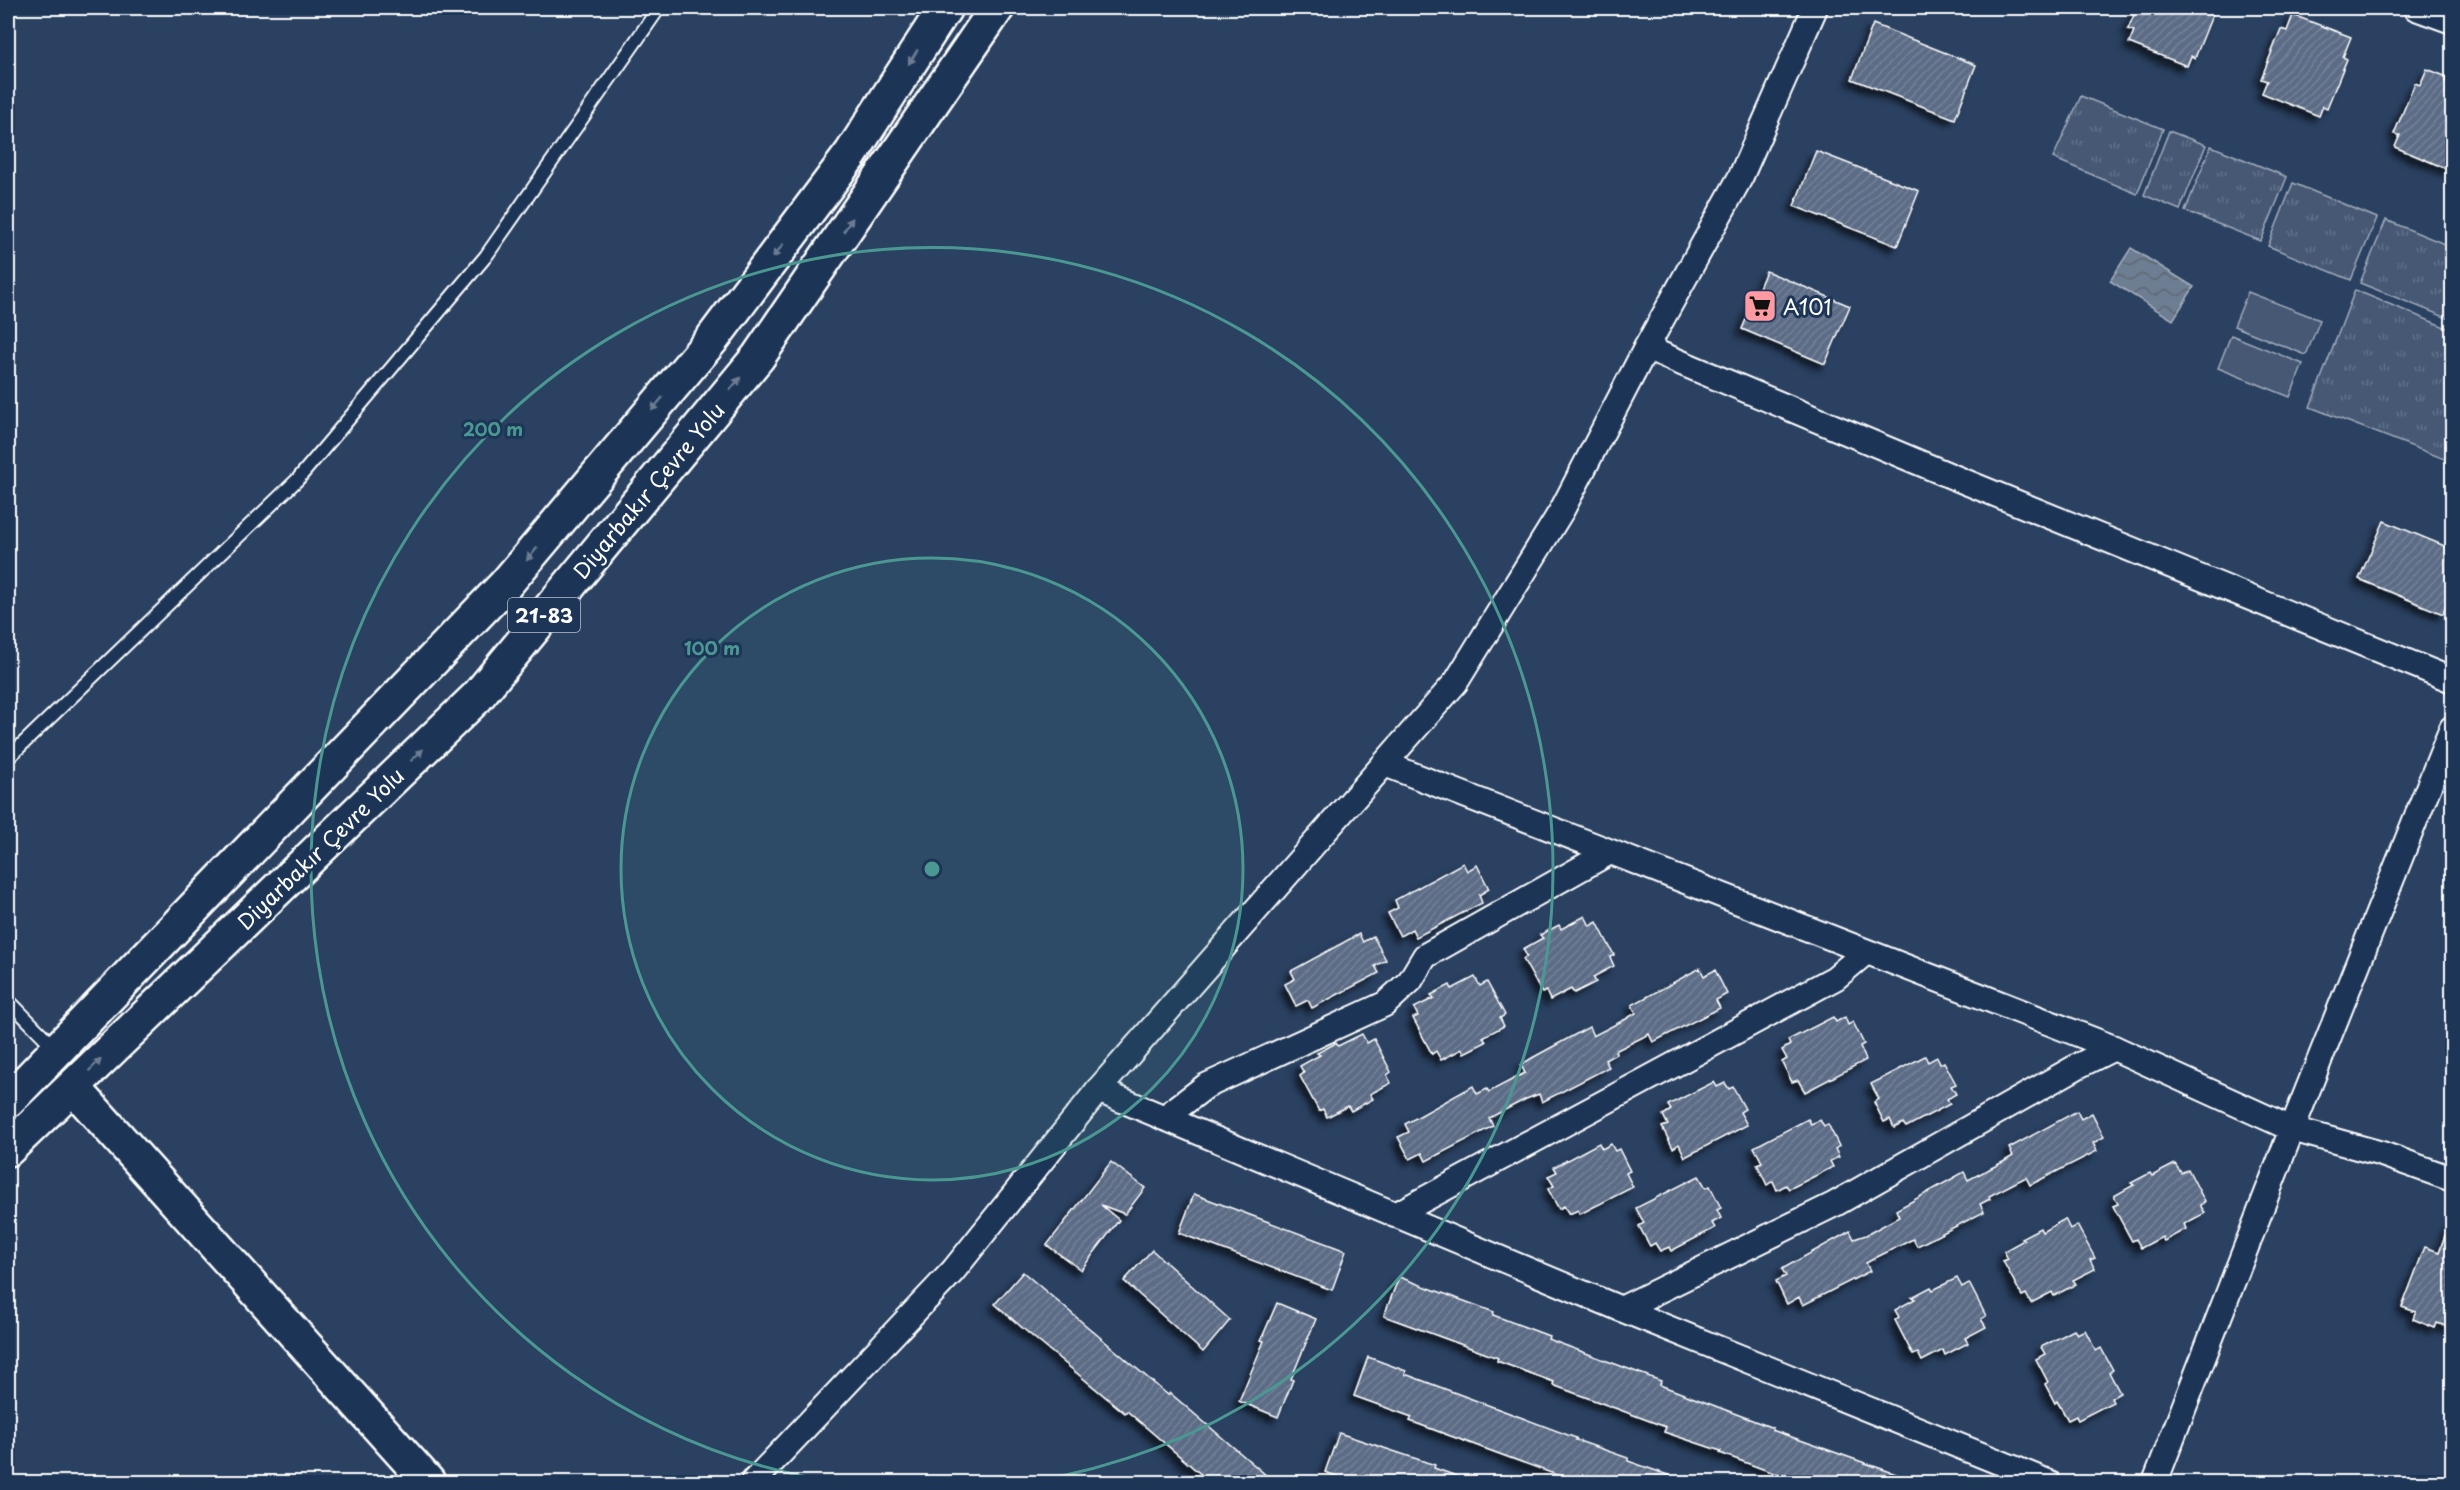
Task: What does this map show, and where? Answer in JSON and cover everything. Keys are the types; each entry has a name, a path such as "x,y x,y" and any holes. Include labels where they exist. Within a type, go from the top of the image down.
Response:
{"main road":[{"name":"Diyarbakır Çevre Yolu","path":"8,1101 506,585 713,338 851,154 945,8"},
{"name":"Diyarbakır Çevre Yolu","path":"8,1149 477,697 758,357 997,8"},
{"path":"73,1087 428,1482"}],"street":[{"path":"753,1482 953,1270 1098,1090 1456,682 1562,510 1646,348 1741,176 1815,8"},
{"path":"2416,8 2452,21"},
{"path":"1646,348 1951,476 2452,680"},
{"path":"2155,1482 2292,1129 2452,728"},
{"path":"1385,764 2114,1048 2292,1129 2382,1154 2452,1179"},
{"path":"1164,1118 1206,1086 1385,1004 1410,981 1425,956 1610,852"},
{"path":"1395,1215 1835,978 1866,952"},
{"path":"1622,1309 1835,1204 2078,1066 2114,1048"},
{"path":"1098,1090 1622,1309 2048,1482"}],"lane":[{"path":"8,758 298,479 486,256 659,8"},
{"path":"8,1000 57,1050"}],"green space":[{"path":"2081,96 2163,129 2137,194 2053,158"},
{"path":"2169,131 2206,145 2180,210 2144,195"},
{"path":"2211,146 2287,177 2261,241 2185,211"},
{"path":"2293,183 2377,218 2351,280 2268,246"},
{"path":"2386,220 2452,247 2452,320 2360,283"},
{"path":"2355,290 2452,330 2452,462 2310,407"},
{"path":"2248,292 2320,320 2306,355 2234,326"},
{"path":"2231,335 2303,364 2290,397 2218,368"}],"water":[{"path":"2131,248 2194,287 2173,320 2110,281"}],"building":[{"path":"2137,8 2215,8 2195,58 2191,56 2187,66 2129,43 2134,31 2128,29"},
{"path":"2293,15 2351,37 2343,57 2347,59 2327,108 2323,106 2319,116 2262,93 2267,81 2261,79 2281,29 2287,31"},
{"path":"1873,24 1976,65 1955,119 1852,79"},
{"path":"2427,69 2447,77 2445,81 2452,84 2452,171 2395,147 2400,135 2394,134 2415,83 2420,85"},
{"path":"1816,151 1919,191 1897,246 1794,206"},
{"path":"1766,271 1850,306 1825,364 1742,329"},
{"path":"2384,521 2452,549 2452,590 2443,614 2359,579"},
{"path":"1463,863 1467,871 1477,865 1489,889 1479,895 1482,903 1416,937 1412,929 1400,936 1388,913 1398,908 1395,900"},
{"path":"1585,916 1590,926 1597,922 1614,955 1610,957 1614,966 1593,977 1596,982 1574,993 1571,989 1550,1000 1546,991 1542,993 1523,959 1527,956 1523,949 1543,938 1540,935 1559,925 1561,929"},
{"path":"1359,934 1363,942 1373,936 1386,960 1375,966 1379,973 1312,1008 1308,1000 1296,1006 1285,984 1295,979 1291,971"},
{"path":"1700,968 1704,976 1715,970 1727,994 1716,1000 1720,1008 1653,1042 1649,1034 1615,1051 1616,1054 1605,1060 1609,1067 1542,1102 1539,1094 1489,1118 1493,1126 1426,1161 1422,1153 1410,1159 1398,1137 1409,1132 1405,1124 1473,1086 1477,1094 1487,1089 1489,1092 1525,1073 1521,1065 1532,1058 1589,1027 1593,1036 1626,1019 1636,1013 1632,1005"},
{"path":"1475,977 1480,986 1487,982 1505,1015 1500,1018 1504,1026 1483,1037 1486,1042 1464,1053 1462,1049 1441,1060 1436,1051 1432,1054 1413,1018 1418,1016 1414,1008 1434,998 1431,995 1450,985 1452,989"},
{"path":"1833,1017 1836,1022 1845,1017 1848,1025 1853,1022 1864,1044 1860,1046 1866,1060 1805,1092 1798,1080 1792,1082 1782,1062 1787,1059 1782,1050 1790,1045 1788,1040"},
{"path":"1362,1034 1367,1043 1374,1039 1391,1072 1387,1075 1391,1083 1370,1094 1373,1099 1351,1111 1348,1106 1327,1117 1323,1109 1319,1111 1300,1076 1304,1073 1300,1066 1320,1055 1317,1053 1336,1043 1338,1046"},
{"path":"1925,1056 1928,1062 1937,1057 1940,1064 1944,1062 1956,1084 1951,1086 1956,1094 1947,1099 1950,1104 1906,1127 1903,1123 1894,1128 1890,1119 1884,1122 1874,1102 1879,1099 1871,1084"},
{"path":"1714,1082 1717,1087 1725,1083 1729,1089 1733,1087 1745,1109 1740,1112 1747,1125 1685,1157 1679,1144 1673,1148 1662,1127 1668,1125 1663,1115 1671,1110 1668,1105"},
{"path":"2077,1111 2081,1119 2092,1113 2104,1137 2093,1143 2097,1151 2030,1185 2026,1177 1989,1196 1990,1199 1980,1204 1984,1212 1917,1246 1913,1239 1877,1257 1866,1263 1870,1271 1803,1305 1799,1297 1787,1304 1776,1281 1786,1276 1782,1269 1850,1231 1854,1239 1866,1235 1899,1217 1896,1210 1964,1172 1968,1180 2003,1162 2013,1156 2009,1148"},
{"path":"1808,1119 1811,1124 1820,1120 1824,1126 1828,1124 1839,1146 1835,1149 1839,1157 1830,1161 1833,1167 1789,1189 1786,1185 1777,1190 1773,1181 1767,1185 1757,1164 1762,1162 1754,1147"},
{"path":"1599,1143 1602,1149 1611,1144 1615,1151 1619,1149 1630,1171 1626,1173 1633,1187 1580,1214 1578,1210 1569,1214 1564,1206 1559,1209 1548,1189 1554,1186 1548,1176 1557,1172 1554,1167"},
{"path":"1111,1162 1145,1188 1125,1214 1101,1205 1119,1220 1081,1270 1047,1245"},
{"path":"2175,1164 2181,1173 2188,1169 2205,1202 2200,1205 2205,1213 2184,1224 2186,1229 2164,1241 2162,1237 2141,1248 2136,1239 2132,1241 2113,1206 2118,1204 2114,1196 2134,1185 2131,1183 2150,1173 2152,1176"},
{"path":"1699,1176 1706,1188 1710,1186 1721,1208 1717,1210 1721,1218 1712,1223 1715,1228 1671,1251 1669,1247 1660,1251 1655,1243 1650,1246 1639,1226 1644,1223 1636,1208"},
{"path":"1194,1194 1346,1251 1332,1290 1179,1233"},
{"path":"2065,1219 2070,1229 2077,1225 2095,1258 2090,1260 2095,1269 2073,1280 2076,1284 2054,1296 2052,1292 2031,1303 2026,1294 2022,1296 2003,1261 2008,1259 2004,1251 2024,1240 2021,1238 2040,1228 2042,1232"},
{"path":"2450,1222 2452,1222 2452,1328 2437,1323 2435,1328 2413,1319 2416,1312 2402,1307 2425,1247 2439,1252"},
{"path":"1152,1250 1230,1320 1203,1352 1124,1281"},
{"path":"1023,1272 1274,1482 1210,1482 1127,1411 1125,1413 1026,1331 995,1304"},
{"path":"1399,1277 1494,1312 1493,1315 1549,1336 1548,1339 1661,1381 1660,1385 1773,1428 1772,1430 1913,1480 1912,1482 1794,1482 1720,1453 1721,1451 1664,1432 1666,1427 1553,1385 1554,1382 1497,1361 1498,1358 1384,1316"},
{"path":"1957,1278 1962,1287 1969,1283 1986,1316 1981,1319 1986,1327 1965,1338 1968,1343 1945,1355 1943,1350 1922,1361 1918,1353 1913,1355 1895,1320 1899,1317 1895,1310 1915,1299 1912,1297 1931,1287 1933,1290"},
{"path":"1277,1303 1316,1319 1278,1417 1239,1401"},
{"path":"2074,1330 2077,1334 2085,1330 2096,1351 2101,1348 2113,1370 2109,1372 2120,1393 2111,1398 2113,1402 2078,1420 2076,1416 2068,1420 2057,1401 2055,1403 2045,1384 2048,1382 2036,1359 2045,1354 2041,1347"},
{"path":"1368,1357 1406,1371 1405,1374 1682,1480 1681,1482 1576,1482 1410,1421 1412,1417 1354,1396"},
{"path":"1339,1433 1435,1465 1434,1468 1468,1480 1468,1482 1353,1482 1325,1472"}],"place":[{"name":"A101","path":"1760,306"}]}
